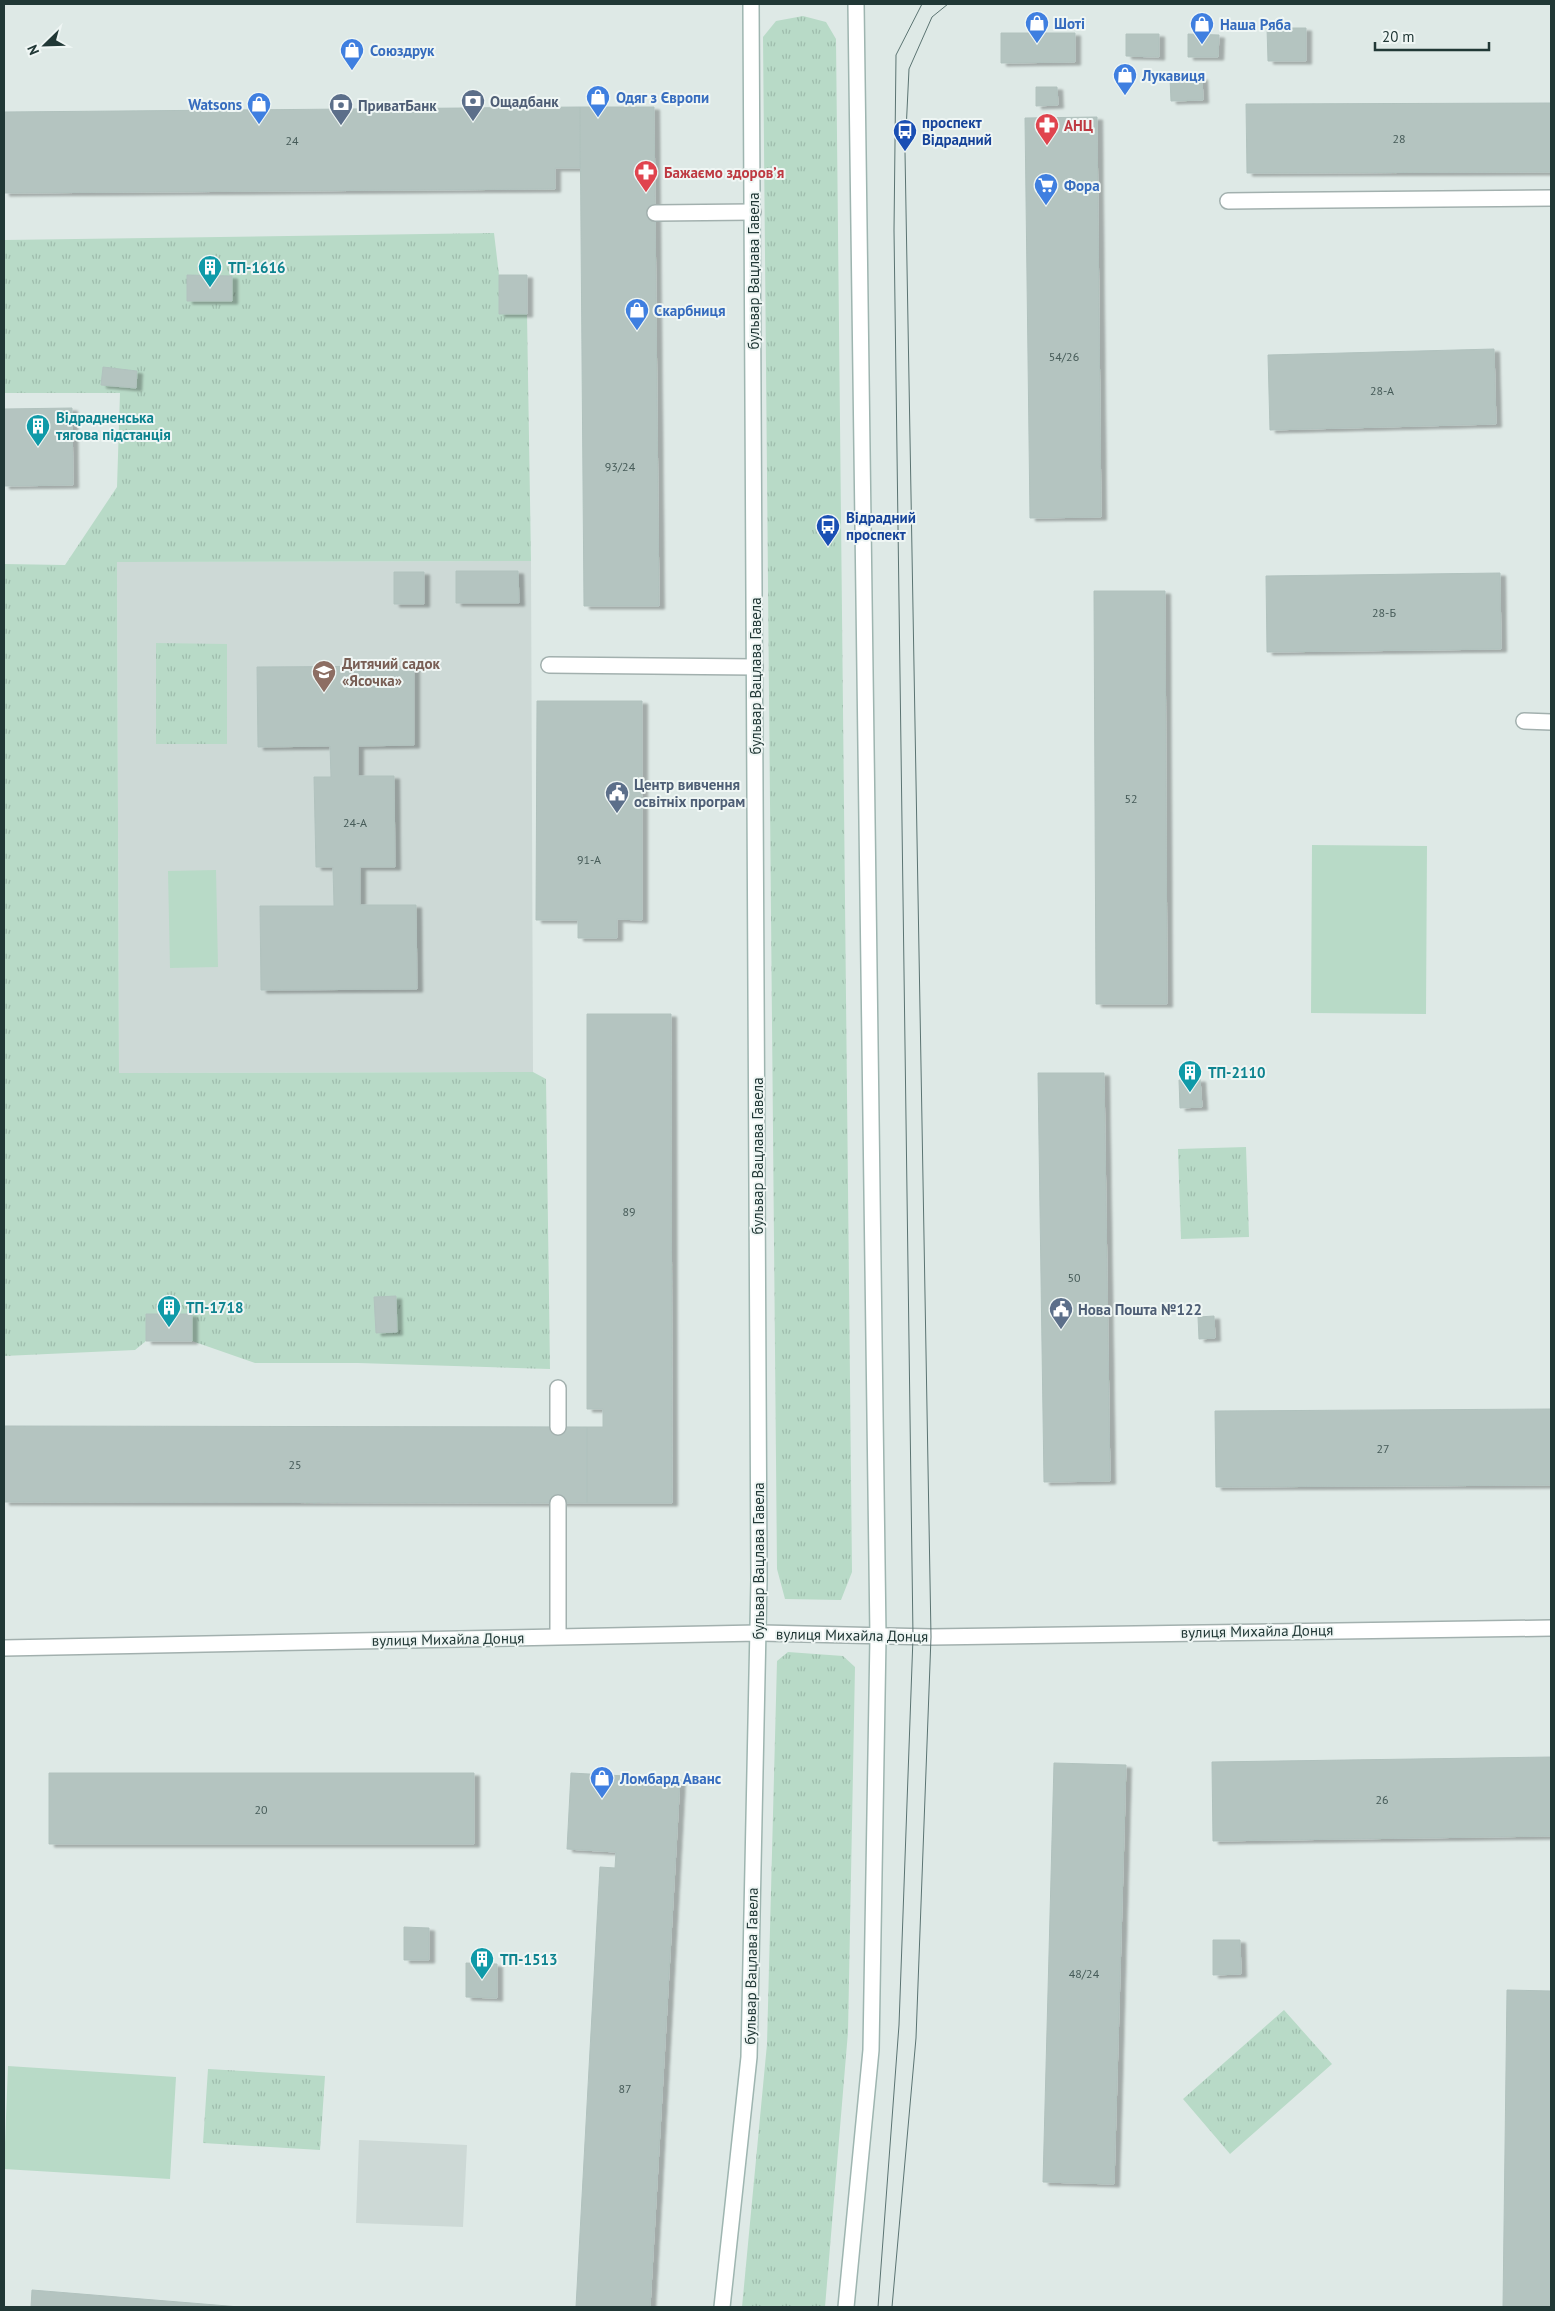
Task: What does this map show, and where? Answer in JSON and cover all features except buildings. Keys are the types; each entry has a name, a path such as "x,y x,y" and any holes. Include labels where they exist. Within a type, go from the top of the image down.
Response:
{"main road":[{"name":"бульвар Вацлава Гавела","path":"722,2307 749,2056 758,1633 751,4"},
{"path":"846,2307 871,2050 878,1637 856,4"},
{"path":"1228,201 1551,198"},
{"path":"655,213 753,212"},
{"path":"549,665 754,667"},
{"path":"1524,721 1551,722"},
{"path":"558,1388 558,1427"},
{"path":"558,1503 558,1636"},
{"name":"вулиця Михайла Донця","path":"4,1648 758,1633 878,1637 1551,1628"}],"shaded area":[{"name":"Дитячий садок «Ясочка»","path":"531,561 533,1072 119,1073 117,562"},
{"path":"359,2140 467,2145 463,2227 356,2223"}],"green space":[{"path":"803,16 826,22 836,39 852,1572 841,1600 785,1599 777,1569 763,37 776,21"},
{"path":"494,233 499,275 499,314 527,314 531,561 117,562 119,1073 533,1072 546,1079 550,1369 358,1363 255,1363 192,1341 192,1315 146,1341 135,1350 4,1356 4,564 65,565 117,487 120,393 4,393 4,240"},
{"path":"156,643 227,644 227,744 156,744"},
{"path":"1312,845 1427,846 1426,1014 1311,1013"},
{"path":"216,870 218,967 170,968 168,871"},
{"path":"1246,1147 1249,1237 1181,1239 1178,1149"},
{"path":"788,1652 843,1656 855,1667 848,2032 825,2307 742,2307 767,2044 777,1661"},
{"path":"1284,2010 1332,2064 1230,2154 1183,2099"},
{"path":"8,2066 176,2077 170,2179 4,2169"},
{"path":"208,2069 325,2076 320,2150 203,2143"}],"tram line":[{"path":"878,2307 899,2025 913,1637 894,230 896,55 922,4"},
{"path":"892,2307 916,2038 931,1637 905,152 909,69 932,17 948,4"}],"place":[{"name":"Шоті","path":"1037,44"},
{"name":"Наша Ряба","path":"1202,45"},
{"name":"Союздрук","path":"352,71"},
{"name":"Лукавиця","path":"1125,96"},
{"name":"Одяг з Європи","path":"598,118"},
{"name":"Ощадбанк","path":"473,122"},
{"name":"Watsons","path":"259,125"},
{"name":"ПриватБанк","path":"341,126"},
{"name":"АНЦ","path":"1047,146"},
{"name":"проспект Відрадний","path":"905,152"},
{"name":"Бажаємо здоровʼя","path":"646,193"},
{"name":"Фора","path":"1046,206"},
{"name":"ТП-1616","path":"210,288"},
{"name":"Скарбниця","path":"637,331"},
{"name":"Відрадненська тягова підстанція","path":"38,447"},
{"name":"Відрадний проспект","path":"828,547"},
{"name":"Дитячий садок «Ясочка»","path":"324,693"},
{"name":"Центр вивчення освітніх програм","path":"617,814"},
{"name":"ТП-2110","path":"1190,1093"},
{"name":"ТП-1718","path":"169,1328"},
{"name":"Нова Пошта №122","path":"1061,1330"},
{"name":"Ломбард Аванс","path":"602,1799"},
{"name":"ТП-1513","path":"482,1980"}]}
